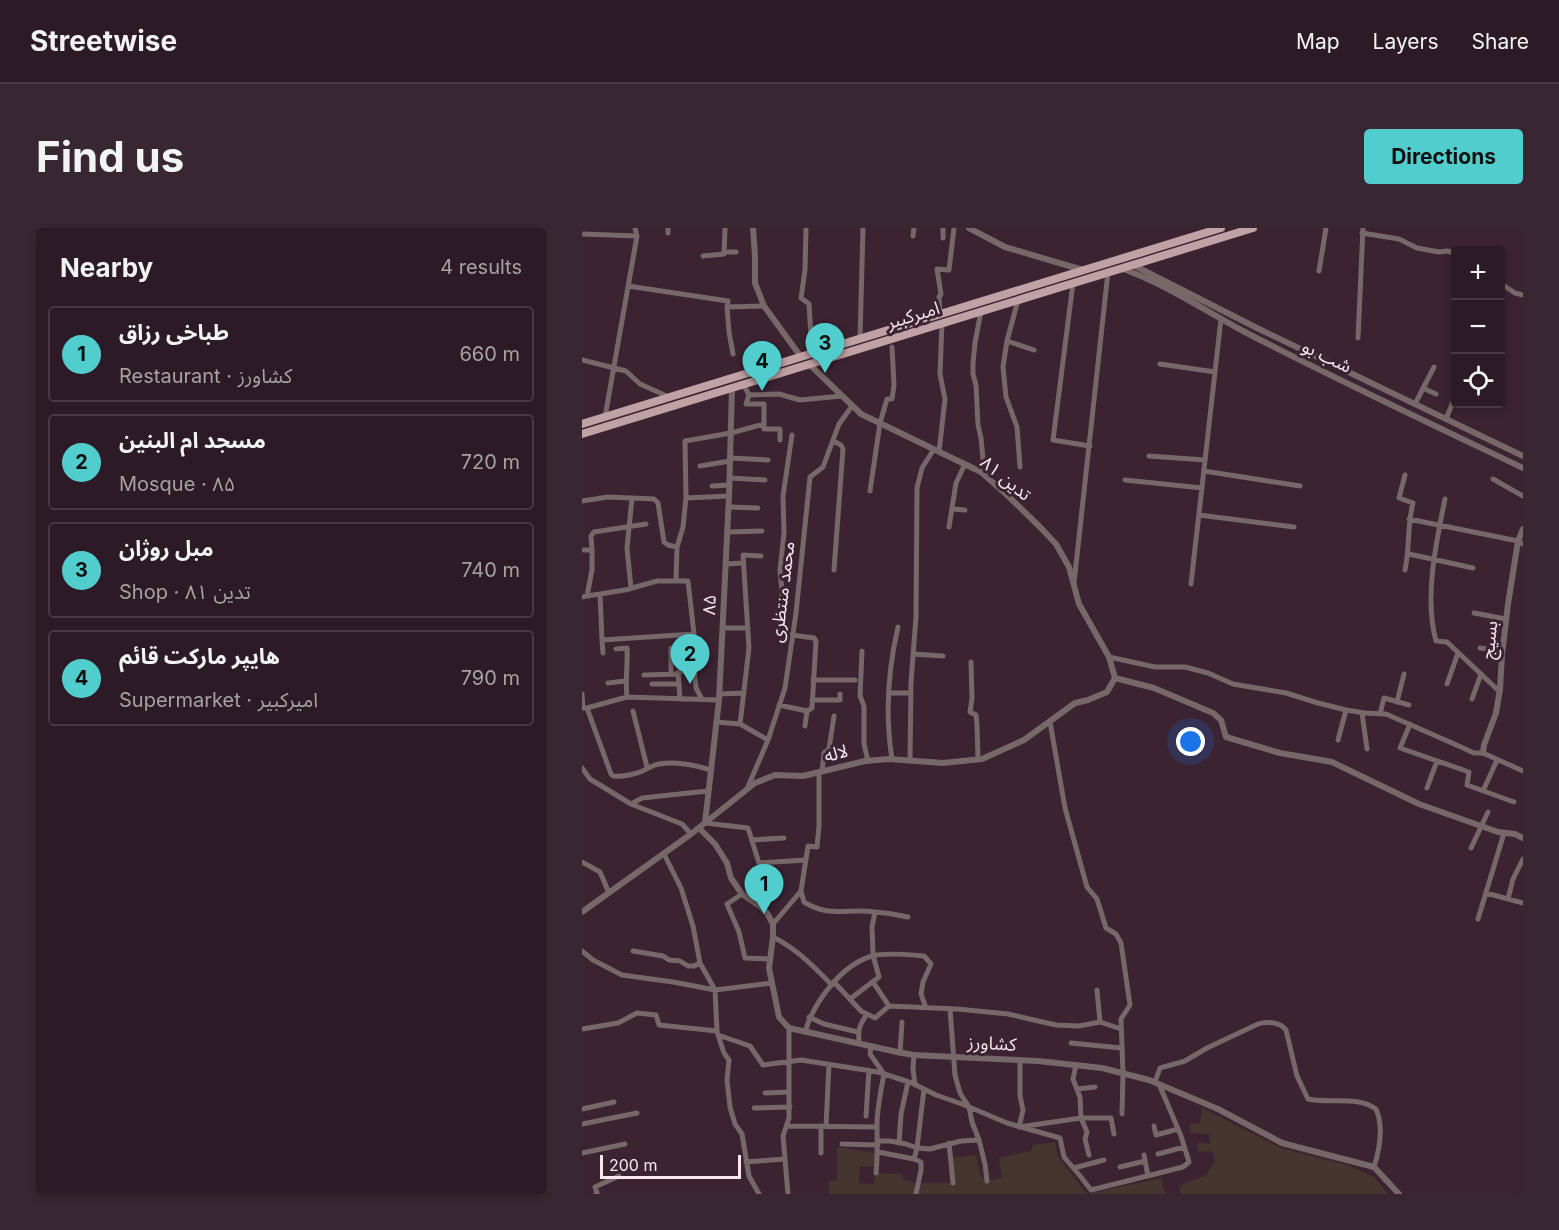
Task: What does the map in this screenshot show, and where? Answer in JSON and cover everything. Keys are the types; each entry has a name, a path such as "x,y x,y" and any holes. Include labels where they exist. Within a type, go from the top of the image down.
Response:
{"main road":[{"name":"امیرکبیر","path":"694,395 732,388 1018,300 1037,289 1084,270 1208,230 1221,228"},
{"name":"امیرکبیر","path":"582,434 812,353 940,313 1037,289 1073,283 1253,228"},
{"name":"امیرکبیر","path":"582,424 671,398 683,399"}],"street":[{"path":"604,417 637,236 635,228"},
{"path":"724,228 724,252"},
{"path":"753,228 754,283 764,306 801,357"},
{"path":"806,228 805,270 801,298 809,304 812,353"},
{"path":"860,338 863,228"},
{"path":"913,236 914,228"},
{"path":"943,228 943,238"},
{"path":"940,313 939,297 941,294 937,269 950,270 954,228"},
{"path":"969,228 1005,247 1084,270"},
{"path":"1319,271 1326,228"},
{"path":"582,234 590,231 637,236"},
{"path":"1358,338 1362,231 1399,239 1417,248 1451,252"},
{"path":"703,256 736,252"},
{"name":"شب بو","path":"1132,265 1523,456"},
{"name":"شب بو","path":"1120,268 1523,468"},
{"path":"1074,586 1108,272"},
{"path":"1073,283 1053,440 1090,446"},
{"path":"628,286 728,301 729,332 733,354"},
{"path":"1505,286 1523,295"},
{"path":"1018,300 1003,367 1006,398 1017,427 1020,467"},
{"path":"727,307 764,306"},
{"path":"981,311 975,343 973,374 983,459"},
{"path":"1191,584 1221,318"},
{"path":"910,761 911,693 916,617 917,488 922,468 937,451 945,399 940,375 942,323"},
{"path":"1007,341 1034,350"},
{"path":"870,491 880,423 886,399 892,399 894,386 892,347"},
{"path":"582,360 626,371 640,384 671,398"},
{"name":"تدین ۸۱","path":"809,364 861,414 981,472 1040,527 1056,544 1069,567 1079,604 1109,657 1115,678"},
{"path":"1160,364 1215,372"},
{"path":"1415,404 1434,367"},
{"path":"743,384 749,395 746,404 764,404 764,429 780,429 780,440"},
{"name":"۸۵","path":"702,826 719,697 728,532 732,388"},
{"path":"1423,388 1436,394"},
{"path":"749,395 779,394 800,400 842,396"},
{"name":"محمد منتظری","path":"747,789 768,740 785,688 810,477 823,467 839,424 852,406"},
{"path":"1446,419 1451,407"},
{"path":"676,580 677,547 683,526 686,498 685,441 731,433 764,424"},
{"path":"779,705 807,711 812,708 815,639 792,635 781,627 780,570 784,533 783,496 792,435"},
{"path":"833,441 841,444 843,449 834,570"},
{"path":"1149,456 1205,459"},
{"path":"700,466 730,460 768,460"},
{"path":"949,527 956,483 965,464"},
{"path":"1204,471 1300,486"},
{"path":"1405,474 1399,498 1413,503 1409,519 1409,554 1405,570"},
{"path":"1493,479 1523,496"},
{"path":"712,486 730,482 765,480"},
{"path":"1125,480 1202,488"},
{"path":"686,498 729,496"},
{"path":"582,501 608,497 654,499 657,501 664,542 677,547"},
{"path":"631,588 627,548 632,498"},
{"path":"1445,499 1430,596 1434,634 1436,641 1447,642 1500,692"},
{"path":"729,507 758,508"},
{"path":"951,509 965,510"},
{"path":"1199,515 1294,527"},
{"path":"1409,519 1520,542"},
{"path":"646,524 594,532 591,536 592,570 585,596 657,581 686,580 689,582 694,634 694,670 696,688 702,699"},
{"name":"بسیج","path":"1483,753 1500,692 1506,619 1523,529"},
{"path":"728,532 762,531"},
{"path":"582,550 592,550"},
{"path":"1409,554 1473,568"},
{"path":"740,724 749,648 743,555 761,556"},
{"path":"726,564 743,563"},
{"path":"600,594 603,653"},
{"path":"1474,613 1506,619"},
{"path":"892,759 888,730 889,693 891,664 898,627"},
{"path":"723,628 748,628"},
{"path":"602,640 694,634"},
{"path":"616,649 627,648 627,697"},
{"path":"671,648 671,674"},
{"path":"1480,648 1502,651"},
{"path":"862,651 860,696 864,706 864,744 868,761"},
{"path":"1447,684 1458,653"},
{"path":"913,654 943,656"},
{"path":"1109,657 1155,667 1185,667 1208,673 1233,684 1286,693 1346,710 1386,714 1474,753 1483,753 1523,771"},
{"path":"971,662 970,712 976,716 978,759"},
{"path":"644,675 678,674 678,672 694,670"},
{"path":"678,674 680,699"},
{"path":"1397,702 1404,674"},
{"path":"1472,699 1481,674"},
{"path":"1115,678 1154,688 1213,714 1221,720 1226,737 1280,753 1332,762 1411,800 1498,832 1515,834 1523,838"},
{"name":"لاله","path":"582,912 702,826 755,783 775,775 803,776 868,761 892,759 943,763 982,759 1024,740 1075,704 1107,692 1115,678"},
{"path":"813,680 855,680"},
{"path":"608,683 626,681"},
{"path":"652,684 679,684"},
{"path":"584,708 627,697 702,699 744,693"},
{"path":"889,693 911,693"},
{"path":"582,694 584,708 611,774 617,777 639,772 647,767 670,763 711,770"},
{"path":"812,700 840,700 840,694"},
{"path":"1380,714 1384,698 1409,705"},
{"path":"1338,740 1346,710"},
{"path":"633,711 647,767"},
{"path":"805,726 807,711"},
{"path":"1362,713 1367,749"},
{"path":"834,716 829,749 824,753 821,772 817,847 808,846 801,891 804,902 815,909 828,912 850,910 908,917"},
{"path":"717,722 740,724 768,740"},
{"path":"1050,722 1065,808 1087,887 1097,899 1106,928 1116,934 1121,943 1130,1005 1121,1019 1122,1114"},
{"path":"1410,724 1400,748 1469,772 1467,785 1514,802"},
{"path":"1483,791 1497,760"},
{"path":"1427,788 1437,761"},
{"path":"582,768 590,779 631,804 682,824 691,834"},
{"path":"631,804 642,798 708,791"},
{"path":"1471,848 1488,812"},
{"path":"702,826 745,826 748,828 759,862 806,860"},
{"path":"702,826 727,863 731,878 742,894 767,913 774,924"},
{"path":"1478,919 1504,833"},
{"path":"752,840 784,838"},
{"path":"664,854 681,888 693,926 700,963 715,990 718,1033 724,1053 729,1060 727,1080 730,1107 735,1124 742,1134 749,1176 759,1194"},
{"path":"1508,899 1513,879 1523,859"},
{"path":"582,862 600,872 609,893"},
{"path":"788,1194 783,1136 789,1118 789,1028 779,1017 769,968 774,924 801,891"},
{"path":"1486,893 1523,903"},
{"path":"742,894 727,904 739,932 745,958 770,959"},
{"path":"850,999 879,977 873,955 872,927 875,912"},
{"path":"773,937 789,945 807,959 861,1011 875,1018 889,1006 1008,1014 1056,1025 1079,1026 1100,1022 1121,1029"},
{"path":"582,951 593,960 622,975 715,990 772,983"},
{"path":"633,951 663,956 688,966 700,963"},
{"path":"805,1032 809,1017 833,984 851,967 873,955 924,956 931,964 923,982 921,994 926,1008"},
{"path":"873,982 889,1006"},
{"path":"1097,990 1100,1022"},
{"path":"950,1009 955,1075 960,1094 969,1107 979,1140 986,1164 987,1181"},
{"path":"582,1029 618,1023 637,1013 656,1015 659,1025 718,1033 750,1046 763,1065 801,1060 884,1074 1007,1123 1060,1138 1064,1157 1091,1190 1183,1167 1189,1162 1178,1130 1157,1083 1160,1068 1185,1061 1207,1048 1267,1022 1280,1025 1285,1029 1297,1076 1308,1099 1348,1101 1366,1104 1376,1109 1380,1146 1374,1167 1399,1194"},
{"path":"859,1044 860,1024 867,1014"},
{"path":"809,1017 824,1024 858,1032"},
{"path":"900,1053 902,1022"},
{"name":"کشاورز","path":"789,1028 900,1053 1020,1060 1102,1068 1157,1083 1218,1109 1282,1143 1374,1167"},
{"path":"1071,1043 1121,1047"},
{"path":"871,1046 870,1054 884,1074 879,1095 876,1173"},
{"path":"914,1054 915,1085"},
{"path":"1019,1126 1023,1110 1020,1096 1020,1060"},
{"path":"821,1153 829,1064"},
{"path":"1076,1065 1073,1079 1080,1097 1081,1118 1087,1132 1085,1139 1089,1155"},
{"path":"866,1116 869,1070"},
{"path":"899,1143 901,1114 908,1082"},
{"path":"1077,1089 1095,1087"},
{"path":"914,1159 924,1089"},
{"path":"765,1093 789,1092"},
{"path":"582,1109 614,1102"},
{"path":"754,1108 789,1107"},
{"path":"582,1124 637,1113"},
{"path":"1019,1126 1081,1118 1111,1118 1114,1134"},
{"path":"787,1126 877,1127"},
{"path":"1154,1126 1156,1135 1178,1130"},
{"path":"842,1144 890,1141 930,1149 949,1143 979,1140"},
{"path":"949,1143 953,1183"},
{"path":"582,1153 625,1144"},
{"path":"1158,1154 1184,1147"},
{"path":"878,1152 921,1162 916,1194"},
{"path":"1120,1167 1145,1158 1148,1176"},
{"path":"746,1162 785,1159"},
{"path":"1074,1168 1104,1160"},
{"path":"596,1194 595,1187 619,1176"}],"shaded area":[{"path":"1202,1108 1281,1148 1348,1165 1374,1177 1388,1194 1181,1194 1179,1186 1206,1175 1215,1162 1213,1151 1199,1152 1197,1142 1210,1144 1209,1134 1190,1133 1190,1123 1200,1124"},
{"path":"1055,1142 1058,1157 1087,1194 829,1194 829,1181 837,1180 837,1147 876,1153 875,1167 860,1166 859,1183 874,1184 876,1173 901,1174 903,1180 918,1183 953,1183 952,1158 976,1155 980,1175 987,1181 1002,1178 999,1158 1031,1151 1033,1145"},
{"path":"1161,1178 1165,1194 1087,1194"}],"place":[{"name":"مبل روژان","path":"825,373"},
{"name":"هایپر مارکت قائم","path":"762,391"},
{"name":"مسجد ام البنین","path":"690,684"},
{"name":"طباخی رزاق","path":"764,914"}]}
